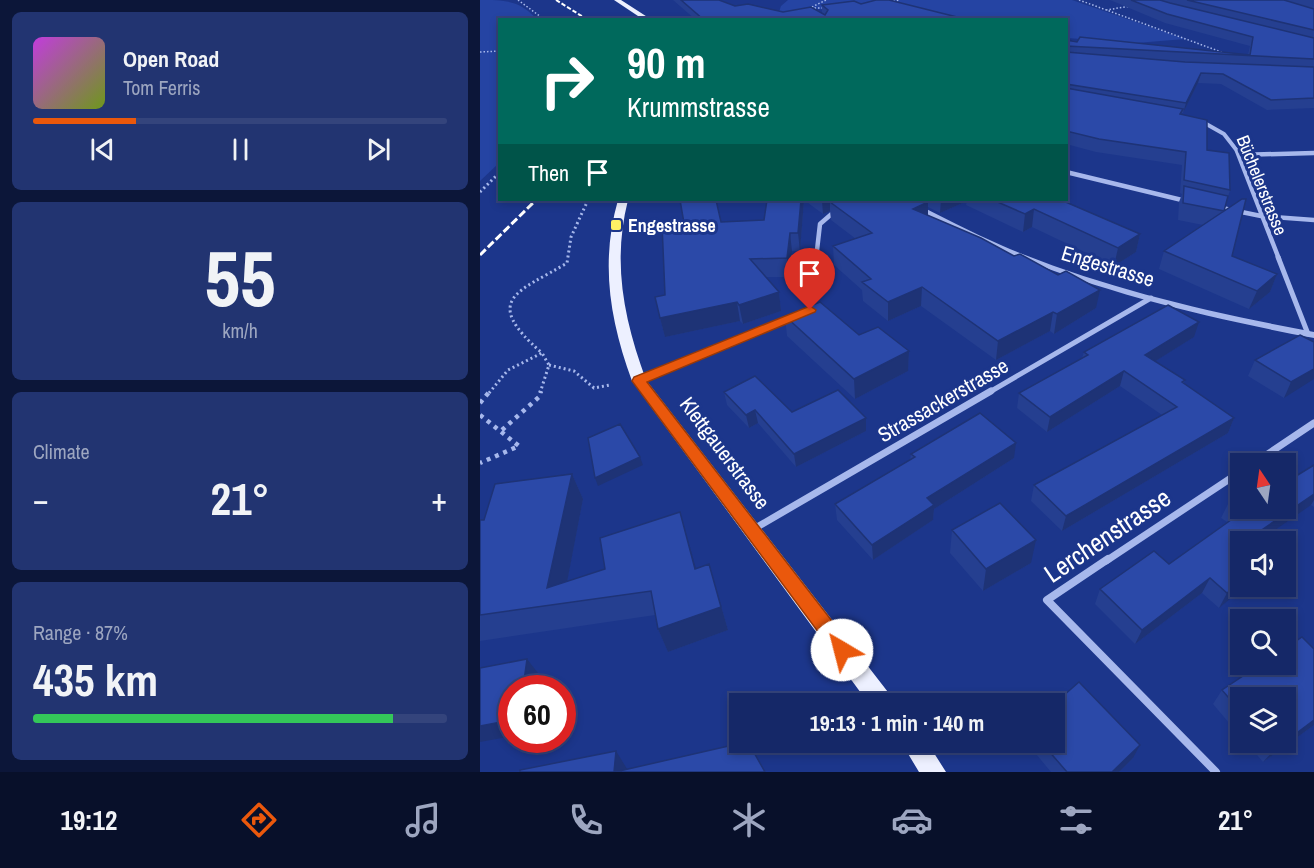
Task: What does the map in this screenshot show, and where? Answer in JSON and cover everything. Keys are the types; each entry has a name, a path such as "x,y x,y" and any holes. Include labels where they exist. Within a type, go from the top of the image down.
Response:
{"main road":[{"path":"616,0 646,18"},
{"name":"Klettgauerstrasse","path":"623,201 616,225 615,294 623,339 639,381 875,693"},
{"path":"920,753 934,772"}],"street":[{"name":"Büchelerstrasse","path":"1193,119 1214,125 1227,134 1239,155 1261,216 1311,334"},
{"path":"1239,155 1314,153"},
{"path":"1068,172 1196,203"},
{"name":"Engestrasse","path":"906,201 968,234 1033,261 1151,298 1311,334"},
{"path":"1207,205 1261,216 1314,220"},
{"path":"639,381 810,310 820,224 840,208"},
{"name":"Strassackerstrasse","path":"752,530 1151,298"},
{"path":"1269,453 1314,423"},
{"name":"Lerchenstrasse","path":"1216,772 1047,600 1230,479"}],"path":[{"path":"518,0 542,18"},
{"path":"826,0 811,9 830,8"},
{"path":"881,3 898,0"},
{"path":"1079,0 1224,53"},
{"path":"1105,10 1140,4"},
{"path":"480,52 498,51"},
{"path":"480,192 498,174"},
{"path":"502,430 539,397 549,364 542,353 520,335 510,316 511,300 523,285 551,274 567,264 571,237 588,201"},
{"path":"480,403 508,370 542,353"},
{"path":"549,364 566,365 583,375 594,388 610,385"},
{"path":"480,415 502,430 519,446 480,463"}],"shaded area":[{"path":"480,0 497,0 518,5 536,18 498,18 498,164 480,181"},
{"path":"788,0 1072,0 1185,39 1136,43 1068,38 1068,18 962,18 940,14 813,9 778,15 781,6"}],"building":[{"path":"681,0 719,0 735,6 748,4 783,12 811,7 825,15 828,10 822,5 854,1 861,4 876,0 889,0 961,18 702,18"},
{"path":"1131,0 1160,0 1314,38 1314,59 1068,46 1068,40 1077,42 1080,37 1250,55 1253,37 1167,14"},
{"path":"1187,0 1284,0 1314,9 1314,30"},
{"path":"1068,52 1185,62 1314,67 1314,98 1271,100 1223,74 1201,73 1186,103 1068,84"},
{"path":"1068,88 1183,109 1180,114 1207,120 1207,150 1229,153 1230,190 1184,180 1186,152 1099,139 1068,131"},
{"path":"1184,186 1228,196 1224,211 1183,203"},
{"path":"1242,199 1246,199 1232,256 1277,274 1257,291 1164,251"},
{"path":"680,201 716,201 721,222 764,220 767,201 801,201 798,233 790,233 787,258 750,259 779,292 739,305 737,302 660,318 655,297 665,295 662,224 684,223"},
{"path":"926,201 928,202 913,209 981,238 1014,256 1020,254 1058,275 1066,271 1100,290 1057,314 1053,312 998,341 922,287 888,302 862,282 871,279 833,246 872,233 830,202"},
{"path":"995,201 1063,201 1140,234 1118,248 1034,209 1025,214"},
{"path":"820,302 859,335 878,327 909,351 854,379 785,316"},
{"path":"1168,305 1199,322 1145,355 1185,380 1182,382 1234,418 1066,516 1034,485 1177,407 1124,371 1050,417 1019,393 1088,355 1084,352"},
{"path":"1300,335 1314,342 1314,369 1291,382 1255,360"},
{"path":"755,376 792,412 838,390 866,418 794,454 755,410 746,415 724,392"},
{"path":"980,413 1016,443 927,498 934,505 872,545 835,504 915,457 911,454"},
{"path":"620,424 640,457 595,478 588,438"},
{"path":"1314,465 1314,494 1296,506 1296,476"},
{"path":"572,474 547,588 605,569 600,538 680,512 695,569 709,564 721,607 658,629 651,591 480,615 480,520 484,520 495,484"},
{"path":"1000,503 1036,540 986,569 952,530"},
{"path":"1232,519 1278,519 1260,531 1230,531 1230,590 1227,593 1210,578 1142,630 1100,589 1154,551 1169,564"},
{"path":"1302,637 1314,649 1314,720 1296,734 1296,687 1230,687 1230,699 1222,690 1244,675 1296,675 1296,641"},
{"path":"527,659 525,675 498,675 498,723 480,726 480,668"},
{"path":"1079,682 1140,745 1112,772 1067,772 1051,753 1065,753 1065,694"},
{"path":"729,746 729,753 754,753 765,772 615,772"},
{"path":"616,751 614,772 520,772 520,770"}],"railway":[{"path":"556,0 585,18"},
{"path":"480,255 535,201"}],"place":[{"name":"Engestrasse","path":"616,225"}],"route":[{"path":"810,310 639,381 842,650"}]}
